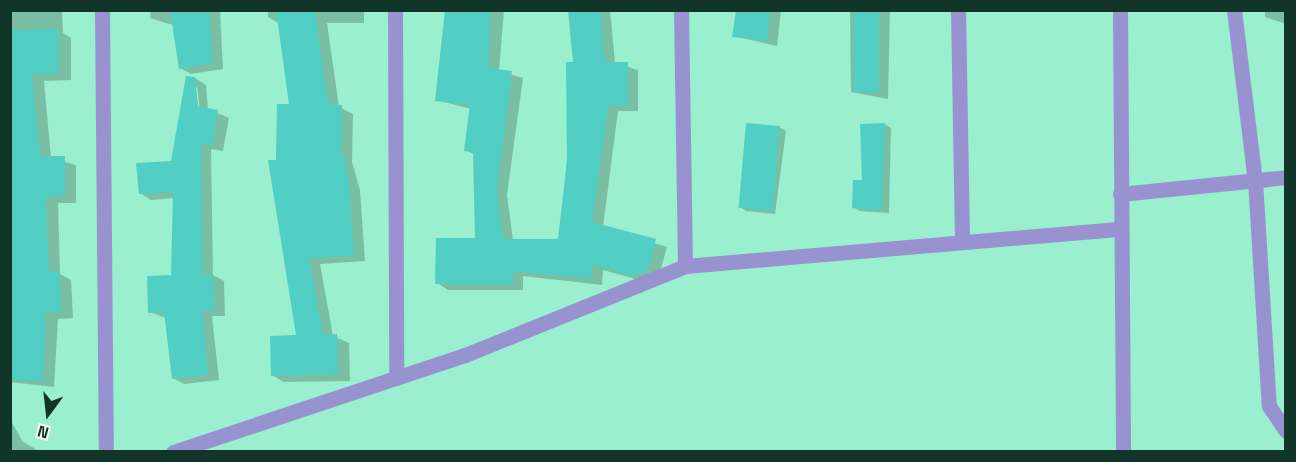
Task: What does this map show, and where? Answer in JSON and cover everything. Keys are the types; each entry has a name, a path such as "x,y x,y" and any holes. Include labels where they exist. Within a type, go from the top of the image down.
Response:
{"street":[{"path":"102,10 106,452"},
{"path":"395,10 396,378"},
{"path":"681,10 685,266"},
{"path":"958,10 962,241"},
{"path":"1120,10 1123,452"},
{"path":"1234,10 1255,180 1269,406 1286,431"},
{"path":"1120,194 1286,177"},
{"path":"173,452 534,330 685,266 1120,229"}],"building":[{"path":"170,10 209,10 213,63 179,69"},
{"path":"276,10 315,10 328,105 342,105 341,156 345,156 349,183 354,255 309,258 323,335 337,334 338,374 271,376 270,336 296,335 268,160 276,160 277,104 289,104"},
{"path":"445,10 490,10 489,68 512,71 497,188 503,239 558,239 567,161 566,62 573,62 568,10 600,10 605,62 628,62 628,106 608,106 592,222 656,239 648,270 634,276 593,265 591,279 513,271 513,284 435,284 436,238 475,238 473,152 464,151 470,104 435,101"},
{"path":"736,10 770,10 767,41 732,37"},
{"path":"854,10 879,10 879,92 854,92"},
{"path":"59,29 59,73 32,75 40,156 65,156 65,196 46,197 49,272 59,271 61,312 46,313 43,381 10,379 10,30"},
{"path":"186,76 195,77 198,106 218,110 212,146 201,144 203,274 213,274 215,310 202,311 208,375 172,379 164,312 148,313 147,276 171,275 173,192 139,194 136,163 171,161"},
{"path":"746,123 780,126 772,211 739,208"},
{"path":"885,123 882,210 852,208 853,180 862,180 860,124"}]}
